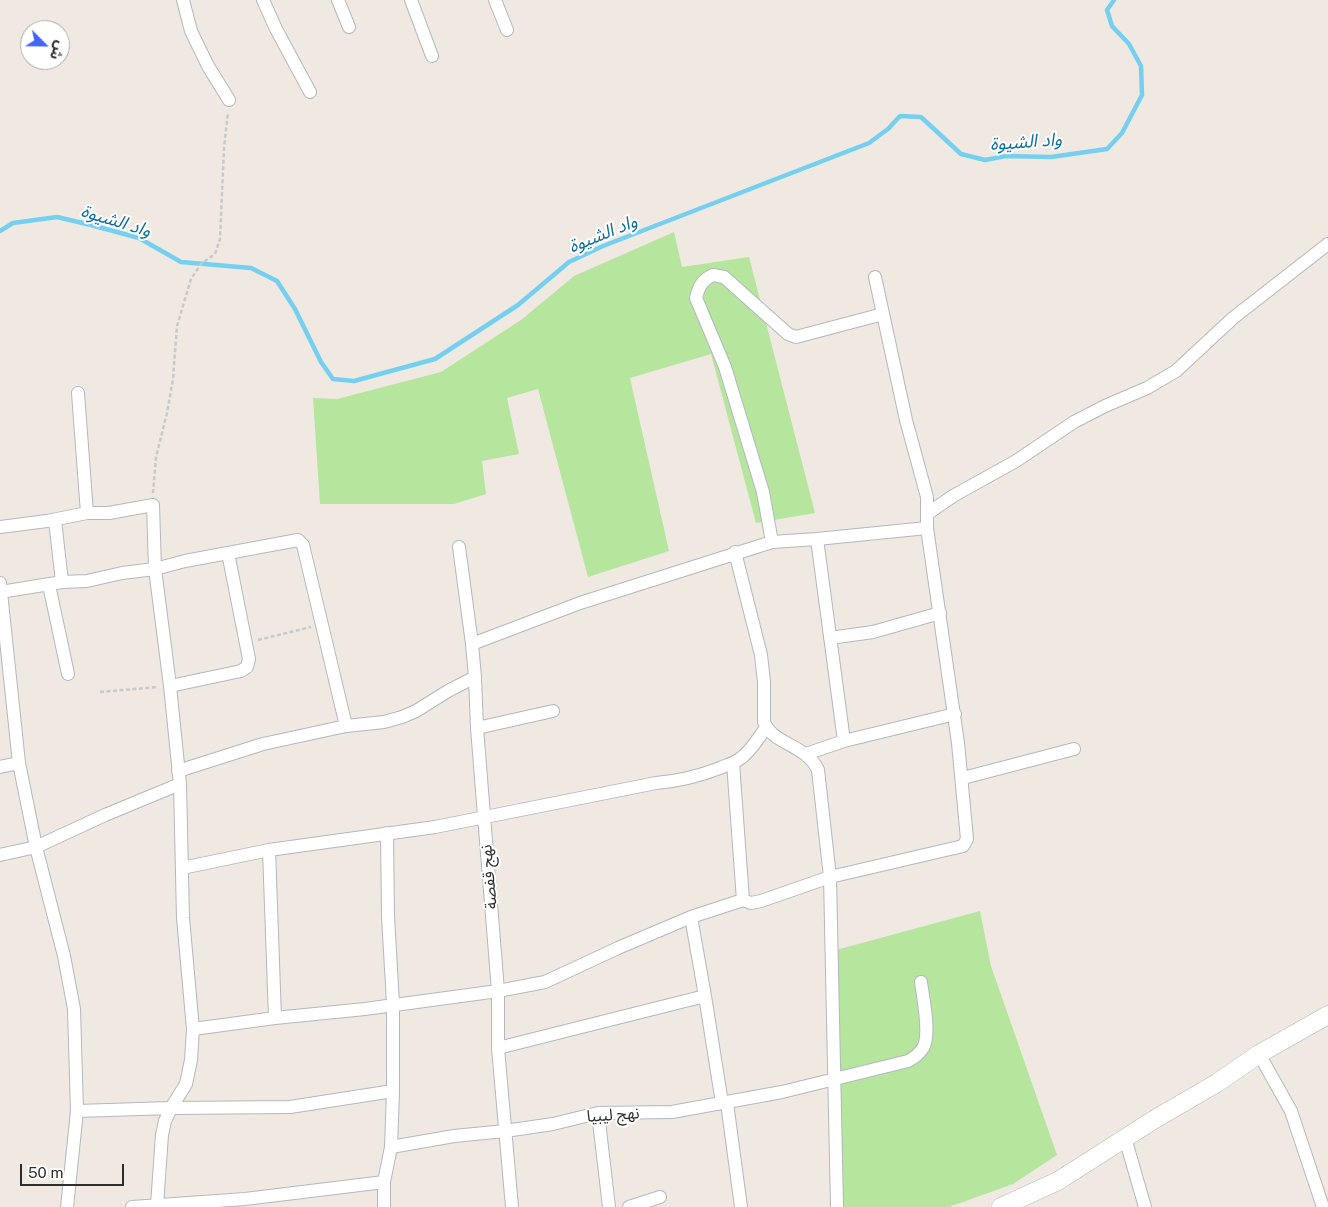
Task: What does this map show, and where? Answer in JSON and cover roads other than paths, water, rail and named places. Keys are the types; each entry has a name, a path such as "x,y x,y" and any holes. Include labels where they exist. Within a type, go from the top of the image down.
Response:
{"main road":[{"path":"1012,1205 1058,1181 1217,1083 1259,1054 1328,1015"}],"street":[{"path":"183,0 191,31 208,66 229,100"},
{"path":"263,0 276,29 310,92"},
{"path":"338,0 348,27"},
{"path":"410,0 432,56"},
{"path":"495,0 507,30"},
{"path":"927,514 953,496 1016,461 1074,422 1146,388 1176,371 1233,318 1328,244"},
{"path":"772,542 762,492 725,367 696,298 701,282 713,275 724,278 788,334 796,337 883,314"},
{"path":"193,1029 274,1018 365,1010 393,1004 498,991 550,980 691,917 743,900 751,902 761,901 830,878 963,846 967,839 963,778 927,528 927,497 906,420 875,277"},
{"path":"78,393 87,513"},
{"path":"0,527 55,520 87,513 109,513 153,505 155,569 179,777 183,918 193,1029 191,1060 186,1084 166,1118 162,1135 157,1205"},
{"path":"55,520 56,584 68,674"},
{"path":"472,644 580,603 735,552 772,542 927,528"},
{"path":"817,539 844,741"},
{"path":"0,592 87,581 298,540 304,545 346,726"},
{"name":"نهج قفصة","path":"459,547 475,677 477,728 498,991 498,1048 512,1207"},
{"path":"735,552 761,655 764,682 764,722 766,728 772,735 806,754 814,762 818,770 830,878 837,1207"},
{"path":"170,686 241,671 247,667 249,659 228,553"},
{"path":"0,584 19,763 36,847 64,956 74,1009 77,1110 67,1207"},
{"path":"830,638 873,632 940,613"},
{"path":"0,855 36,847 105,815 179,777 264,744 346,726 384,722 402,717 475,677"},
{"path":"477,728 552,711"},
{"path":"806,754 844,741 954,714"},
{"path":"182,868 269,850 435,827 656,782 694,778 733,763 749,751 766,728"},
{"path":"963,778 1074,749"},
{"path":"0,767 19,763"},
{"path":"733,763 743,900"},
{"path":"384,1207 384,1182 391,1147 393,1091 393,1004 388,916 387,833"},
{"path":"269,850 274,1018"},
{"path":"691,917 741,1207"},
{"name":"نهج ليبيا","path":"391,1147 454,1136 553,1124 598,1113 672,1112 833,1080 908,1061 916,1057 924,1047 926,1035 921,982"},
{"path":"498,1048 705,996"},
{"path":"1259,1054 1290,1111 1323,1207"},
{"path":"77,1110 290,1107 393,1091"},
{"path":"598,1113 609,1207"},
{"path":"1125,1138 1145,1207"},
{"path":"132,1207 245,1203 384,1182"},
{"path":"629,1207 660,1197"}],"waterway":[{"name":"واد الشيوة","path":"0,231 13,223 57,217 139,238 181,262 251,268 277,281 295,309 321,362 333,379 354,381 435,359 518,305 569,262 603,246 869,143 888,129 900,116 921,117 961,154 985,160 1006,156 1051,157 1107,149 1122,133 1142,95 1141,66 1129,44 1112,26 1107,10 1114,0"}]}
